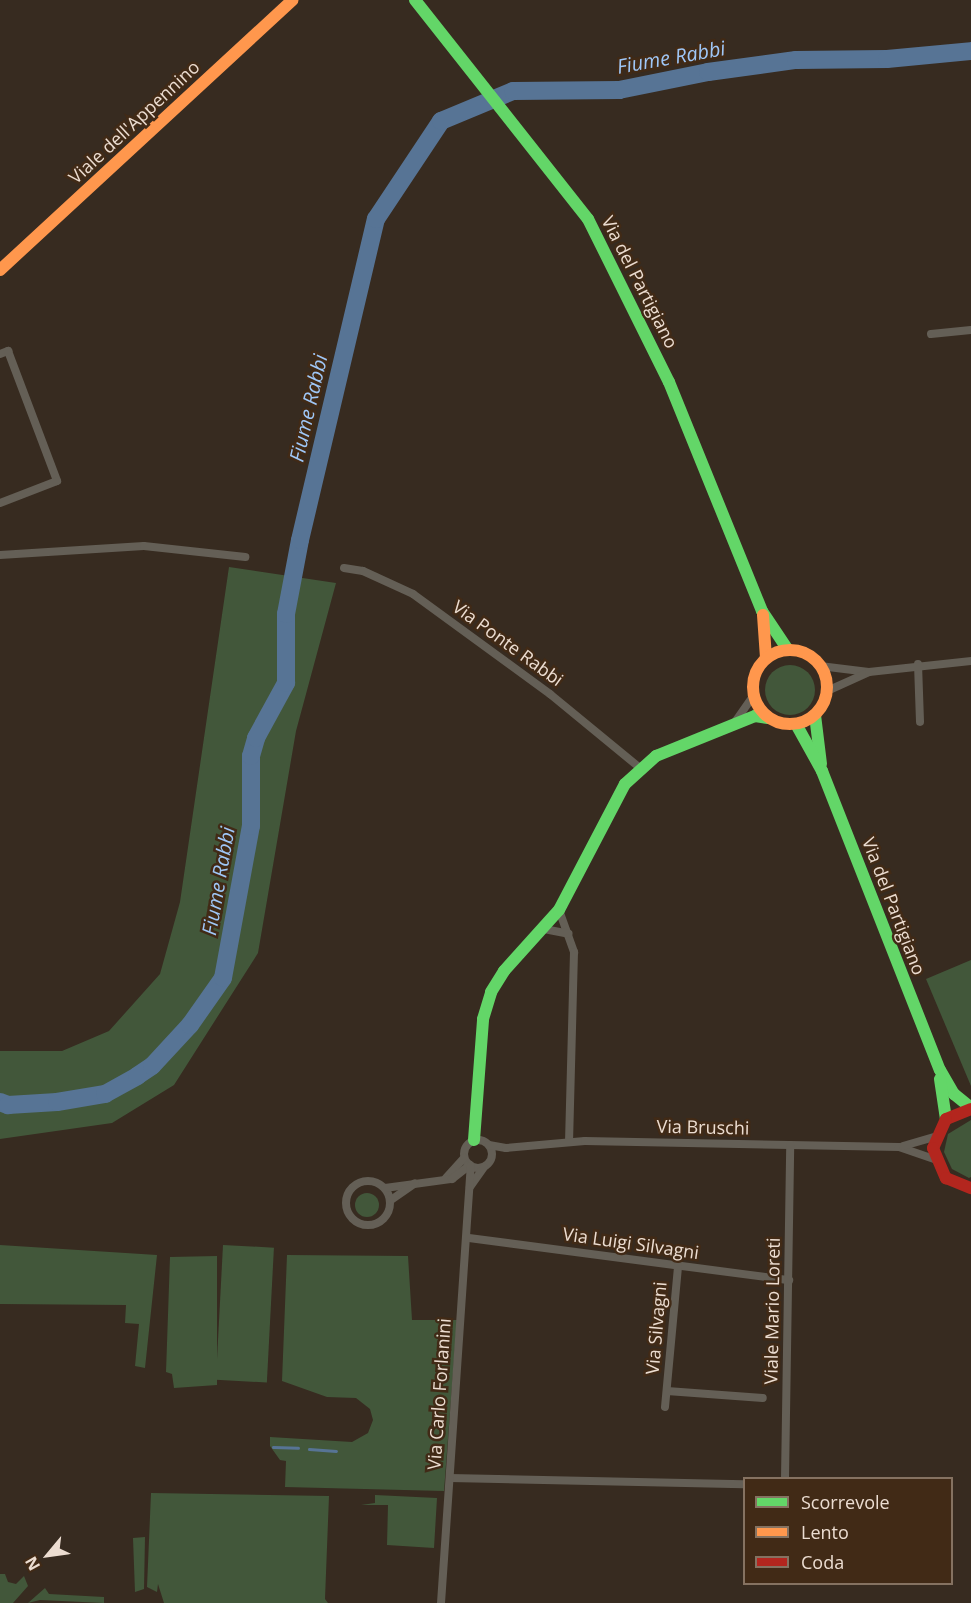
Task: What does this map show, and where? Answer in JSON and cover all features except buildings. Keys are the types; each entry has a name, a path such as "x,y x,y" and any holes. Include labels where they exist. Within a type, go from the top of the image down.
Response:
{"main road":[{"name":"Viale dell'Appennino","path":"0,270 293,0"},
{"name":"Via del Partigiano","path":"419,2 588,219 628,295 669,382 762,611 788,650"},
{"name":"Via del Partigiano","path":"762,611 766,658"},
{"path":"474,1140 486,1005 500,976 559,910 617,797 639,767 656,756 755,716 796,724 815,715 827,691 820,666 807,654 788,650 766,658 754,675 753,696 768,718"},
{"name":"Via del Partigiano","path":"815,715 822,771"},
{"name":"Via del Partigiano","path":"796,724 822,771 933,1054 954,1094 971,1108"},
{"name":"Via del Partigiano","path":"933,1054 946,1119"},
{"path":"969,1188 946,1178 934,1159 934,1137 946,1119 971,1108"}],"street":[{"path":"931,334 971,330"},
{"path":"0,354 8,351 57,481 0,502"},
{"path":"0,555 144,546 245,557"},
{"name":"Via Ponte Rabbi","path":"344,568 363,571 413,594 550,694 639,767"},
{"path":"827,691 869,672 918,664 971,661"},
{"path":"918,664 920,722"},
{"path":"820,666 869,672"},
{"path":"733,725 753,696"},
{"path":"559,910 574,952 569,1141"},
{"path":"544,929 569,934"},
{"name":"Via Bruschi","path":"506,1148 569,1141 899,1147 934,1137"},
{"path":"468,1163 465,1146 474,1140 506,1148"},
{"path":"489,1145 491,1159"},
{"name":"Viale Mario Loreti","path":"785,1477 790,1145"},
{"name":"Via Bruschi","path":"899,1147 934,1159"},
{"path":"470,1187 483,1167 506,1148"},
{"path":"415,1183 391,1200 386,1215 374,1222 359,1223 347,1214 345,1201 358,1186 369,1182 385,1188 415,1183 446,1178 468,1163 483,1167"},
{"name":"Via Carlo Forlanini","path":"441,1603 469,1238 468,1163"},
{"path":"385,1188 391,1200"},
{"name":"Via Luigi Silvagni","path":"469,1238 789,1280"},
{"name":"Via Silvagni","path":"665,1407 678,1267"},
{"name":"Via Silvagni","path":"667,1391 763,1398"},
{"path":"450,1478 743,1484"}],"green space":[{"path":"229,567 336,583 296,731 258,953 174,1085 112,1123 0,1139 0,1051 62,1051 109,1031 160,974 180,902"},
{"path":"790,665 808,672 815,690 808,708 790,715 772,708 765,690 772,672"},
{"path":"971,960 971,1086 926,979"},
{"path":"971,1120 971,1177 969,1178 952,1169 944,1152 948,1134"},
{"path":"367,1193 372,1194 378,1200 378,1210 372,1216 367,1217 362,1216 356,1210 355,1205 356,1200 362,1194"},
{"path":"0,1245 157,1255 145,1368 135,1366 139,1324 125,1323 126,1305 0,1304"},
{"path":"223,1245 274,1248 267,1382 216,1380"},
{"path":"287,1255 408,1256 412,1320 457,1320 444,1491 285,1487 286,1461 280,1460 270,1446 270,1437 352,1442 368,1433 373,1420 370,1409 356,1398 327,1397 282,1381"},
{"path":"217,1256 217,1385 174,1388 172,1374 166,1372 170,1257"},
{"path":"151,1493 329,1496 325,1599 328,1603 164,1603 158,1584 157,1592 147,1587"},
{"path":"375,1495 437,1498 434,1548 387,1545 388,1505 361,1505 375,1503"},
{"path":"145,1537 144,1589 135,1592 133,1538"},
{"path":"0,1574 5,1574 8,1582 16,1584 24,1576 28,1586 13,1603 0,1603"},
{"path":"45,1588 49,1594 104,1597 104,1603 40,1600 28,1603"}],"waterway":[{"name":"Fiume Rabbi","path":"0,1102 8,1105 57,1102 105,1094 152,1066 190,1025 223,978 251,826 251,756 256,738 286,683 286,614 300,540 376,219 441,121 513,91 619,90 708,72 796,60 887,59 971,51"},
{"path":"273,1447 298,1448"},
{"path":"309,1449 336,1451"}],"traffic: fast":[{"path":"415,0 588,219 669,382 762,611 788,650"},
{"path":"815,715 821,764"},
{"path":"474,1140 483,1019 491,992 504,971 559,910 625,784 656,756 755,716 768,718"},
{"path":"796,724 822,771 940,1070 954,1094 971,1108"},
{"path":"940,1079 946,1119"}],"traffic: slow":[{"path":"0,270 293,0"},
{"path":"763,615 766,658"},
{"path":"790,650 811,656 821,666 827,687 821,708 811,718 790,724 769,718 759,708 753,687 759,666 769,656 790,650"}],"traffic: jam":[{"path":"971,1109 946,1119 933,1148 946,1178 971,1188"}]}
